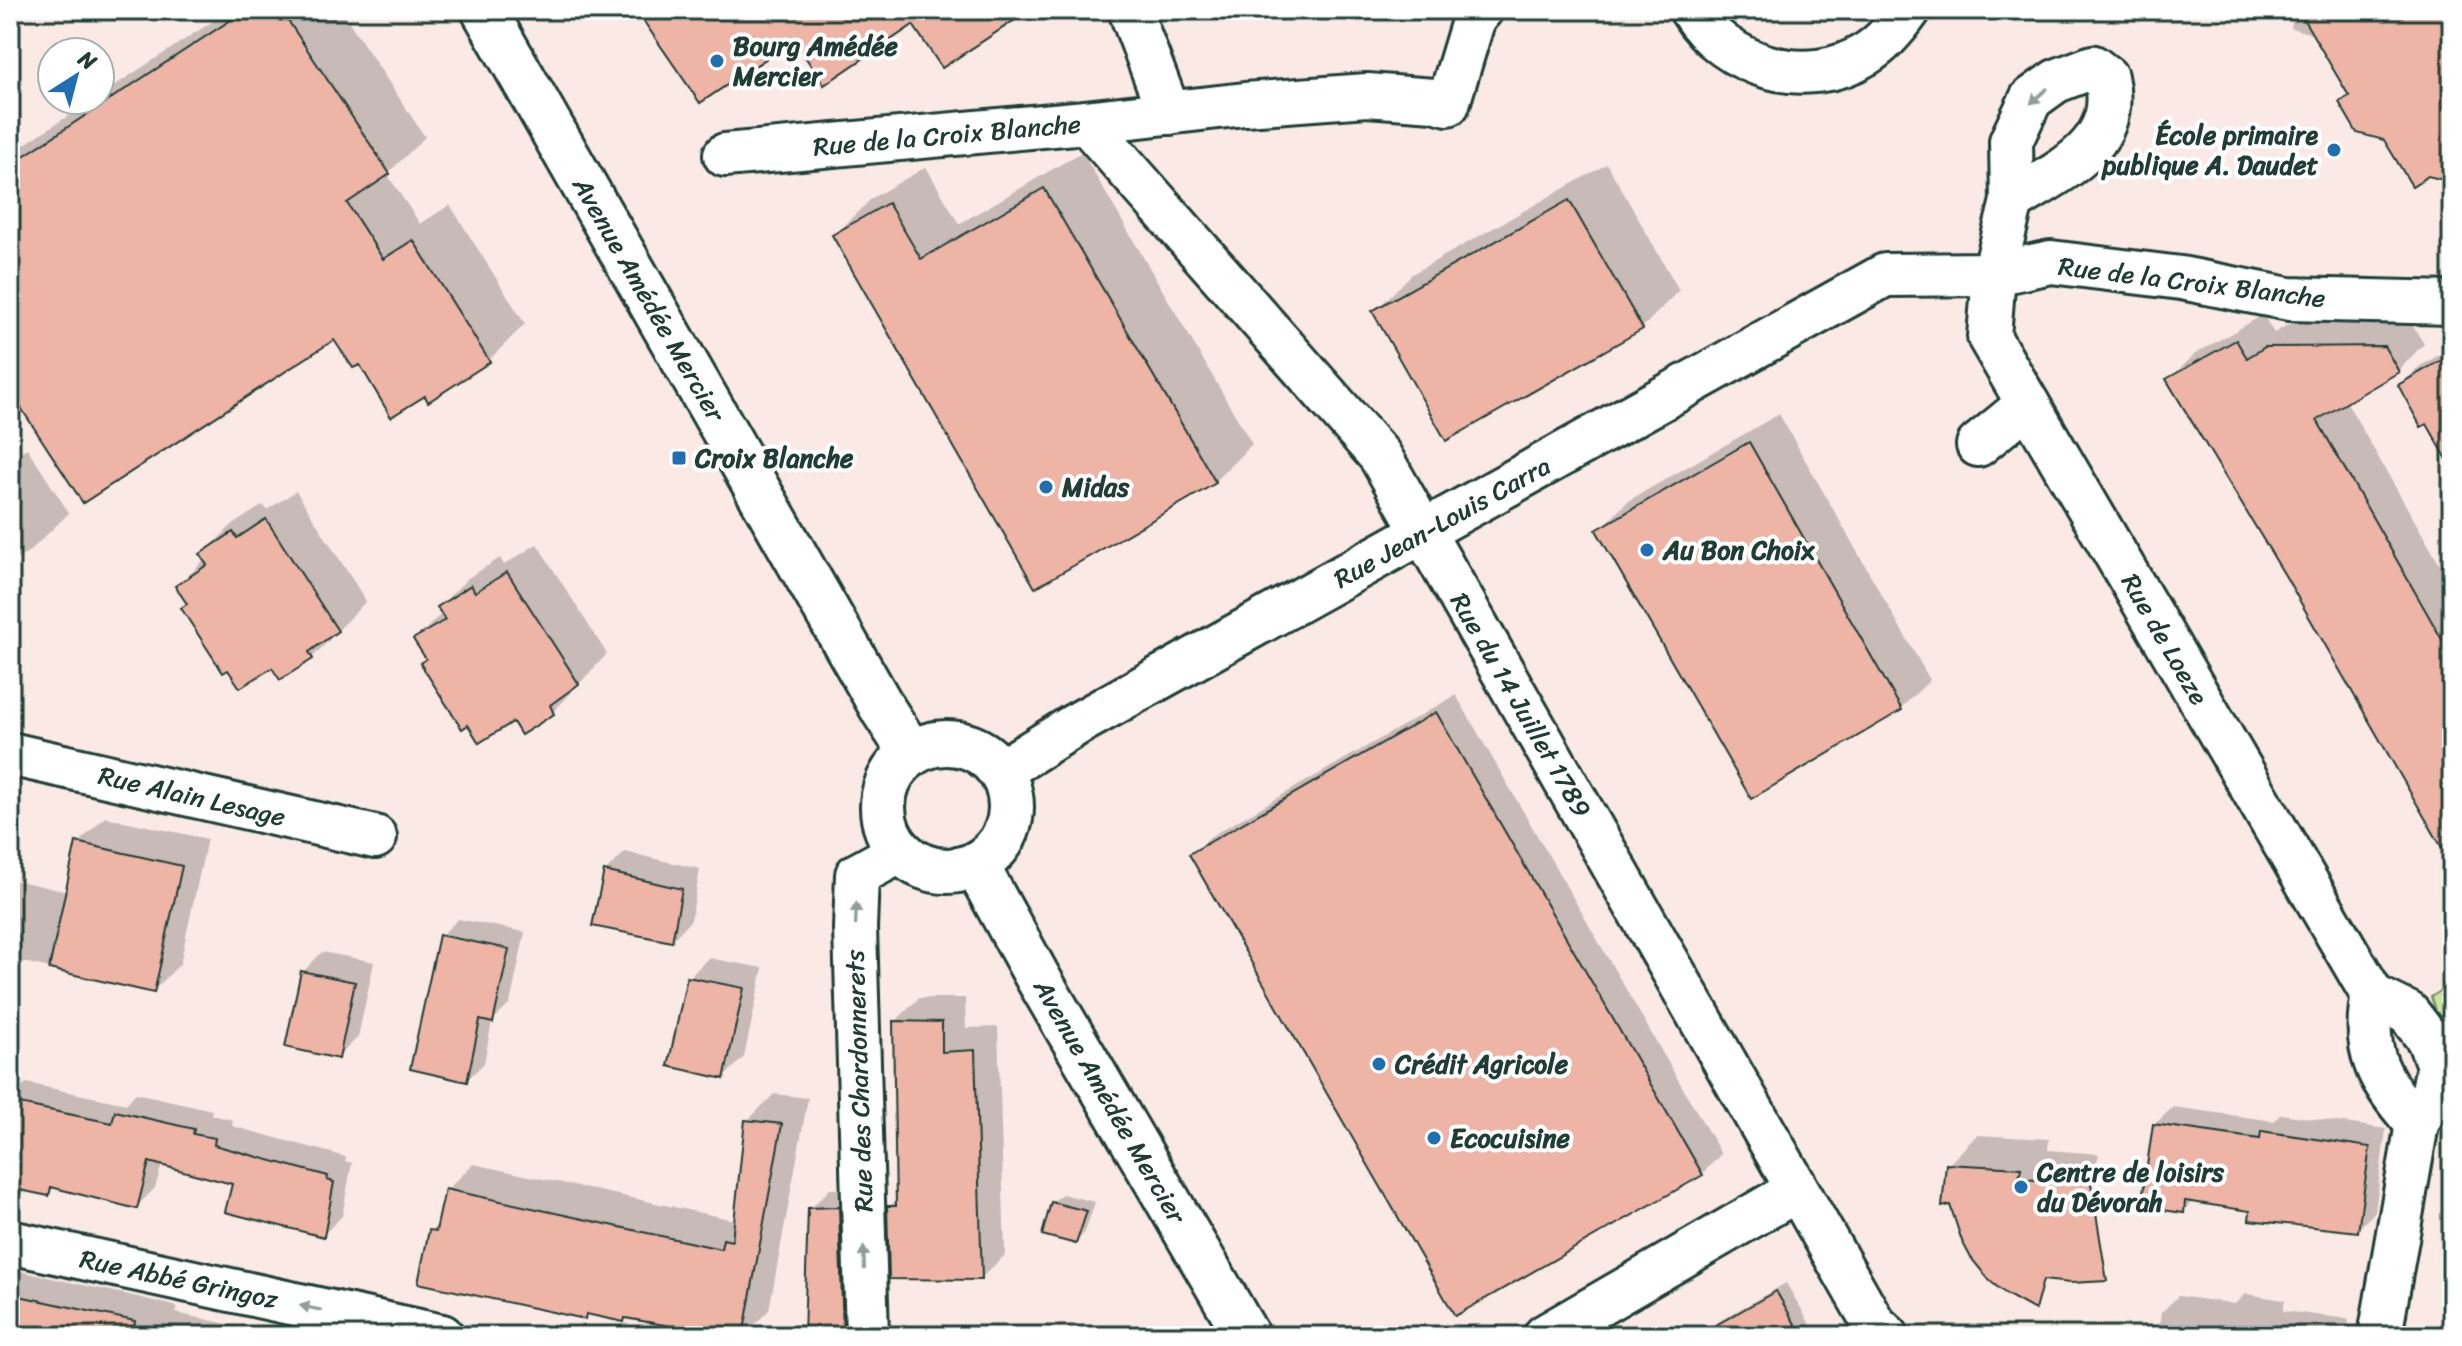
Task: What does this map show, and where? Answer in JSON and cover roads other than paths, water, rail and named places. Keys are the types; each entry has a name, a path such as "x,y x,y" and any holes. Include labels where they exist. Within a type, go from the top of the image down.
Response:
{"main road":[{"name":"Avenue Amédée Mercier","path":"484,10 884,711 911,753"},
{"path":"950,743 969,746 987,756 1001,771 1009,791 1011,813 1005,834 993,852 976,865 936,871 917,864 901,851 890,836 884,818 883,800 892,774 911,753 930,745 950,743"},
{"name":"Avenue Amédée Mercier","path":"976,865 1038,978 1247,1336"}],"street":[{"path":"1130,10 1169,113"},
{"name":"Rue de la Croix Blanche","path":"725,155 1367,95 1434,100 1448,104 1474,18 1481,10"},
{"path":"1691,10 1718,43 1752,63 1790,72 1829,69 1865,55 1895,31 1909,10"},
{"name":"Rue du 14 Juillet 1789","path":"1086,122 1380,456 1874,1324 1887,1336"},
{"name":"Rue de Loeze","path":"2012,201 1994,274 1989,337 2373,996"},
{"name":"Rue de la Croix Blanche","path":"1885,275 1994,274 2051,262 2181,278 2289,299 2452,303"},
{"name":"Rue Jean-Louis Carra","path":"1001,771 1075,725 1885,275"},
{"path":"1978,445 2028,404"},
{"name":"Rue Alain Lesage","path":"10,754 375,837"},
{"name":"Rue des Chardonnerets","path":"867,1336 855,928 857,875 901,851"},
{"path":"2380,1336 2417,1124 2433,1091 2438,1065 2428,1039 2408,1013 2373,996 2369,1012 2370,1048 2376,1068 2393,1098 2417,1124"},
{"path":"1545,1336 1797,1190"},
{"name":"Rue Abbé Gringoz","path":"10,1242 442,1336"}],"place":[{"name":"Bourg Amédée Mercier","path":"717,61"},
{"name":"École primaire publique A. Daudet","path":"2334,150"},
{"name":"Croix Blanche","path":"679,458"},
{"name":"Midas","path":"1046,487"},
{"name":"Au Bon Choix","path":"1647,550"},
{"name":"Crédit Agricole","path":"1379,1064"},
{"name":"Ecocuisine","path":"1434,1138"},
{"name":"Centre de loisirs du Dévorah","path":"2021,1187"}]}
